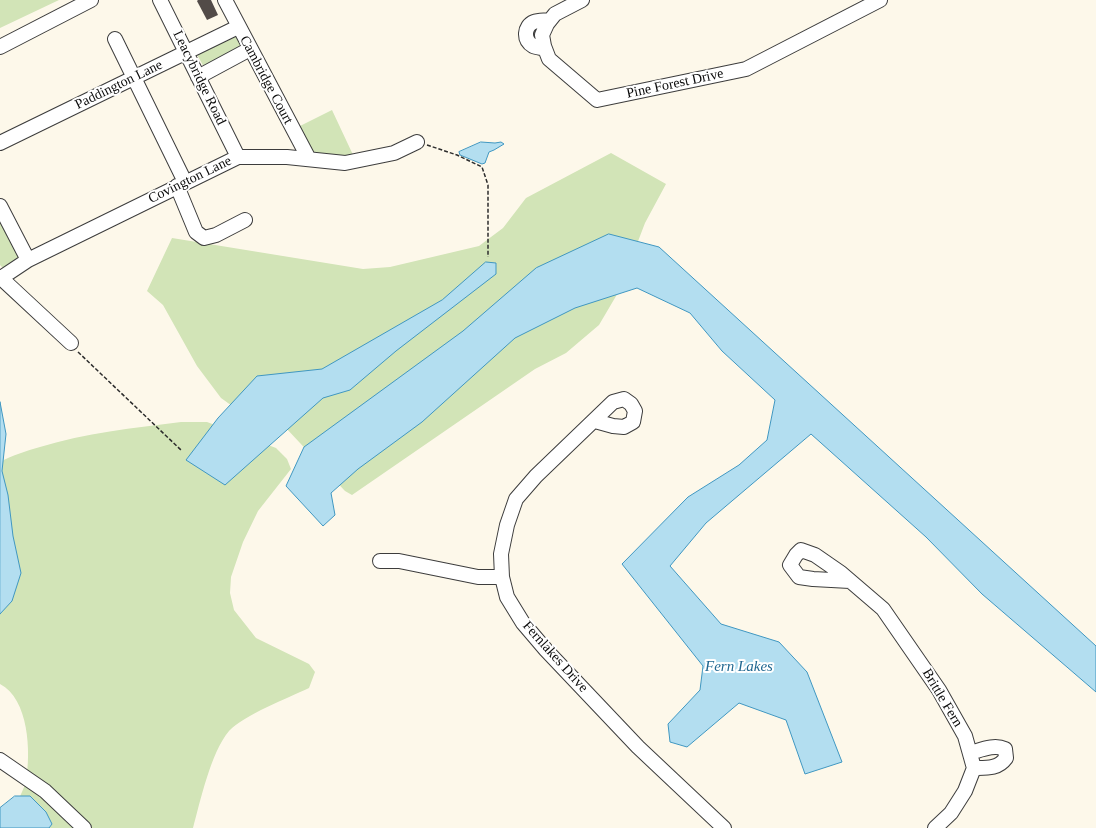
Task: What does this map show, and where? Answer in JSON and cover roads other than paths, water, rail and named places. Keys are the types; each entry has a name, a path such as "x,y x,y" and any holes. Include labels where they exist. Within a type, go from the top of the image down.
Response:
{"street":[{"name":"Leacybridge Road","path":"160,0 238,157"},
{"name":"Cambridge Court","path":"225,0 309,159"},
{"name":"Pine Forest Drive","path":"582,0 555,14 547,24 542,35 549,59 597,100 746,69 880,0"},
{"path":"0,47 88,2"},
{"name":"Paddington Lane","path":"0,143 238,27"},
{"path":"114,39 134,78 181,184 196,232 204,238 216,235 245,220"},
{"path":"198,76 250,49"},
{"name":"Covington Lane","path":"0,277 28,260 238,157 287,157 345,163 394,153 417,142"},
{"path":"0,206 28,260"},
{"path":"0,277 71,342"},
{"name":"Fernlakes Drive","path":"595,421 536,476 516,499 507,525 501,554 502,577 507,597 523,623 546,650 638,747 724,828"},
{"path":"380,561 405,562 478,577 502,577"},
{"name":"Brittle Fern","path":"850,580 883,609 939,690 965,736 974,768"},
{"path":"935,828 951,813 965,791 974,768 990,768 1002,764 1006,758 1005,749 999,747 970,753"},
{"path":"0,760 45,791 84,828"}],"water":[{"path":"481,142 501,142 504,144 489,152 485,163 482,164 460,155 459,152"},
{"name":"Fern Lakes","path":"609,234 659,247 1096,646 1096,692 982,594 926,537 811,434 706,523 670,566 721,624 779,642 807,672 842,762 805,774 786,720 739,703 687,747 670,742 668,724 700,690 703,666 622,564 688,497 739,465 767,440 775,400 722,351 690,313 637,288 575,308 515,338 422,422 358,469 331,493 335,515 323,526 286,486 304,447 463,331 536,268"},
{"path":"486,262 496,263 496,274 396,351 350,390 323,398 225,485 186,460 218,418 257,376 322,369 442,300"},
{"path":"0,402 6,434 2,471 8,495 13,536 21,573 12,601 0,614"},
{"path":"15,796 30,796 46,812 52,824 49,828 0,828 0,808"}]}
